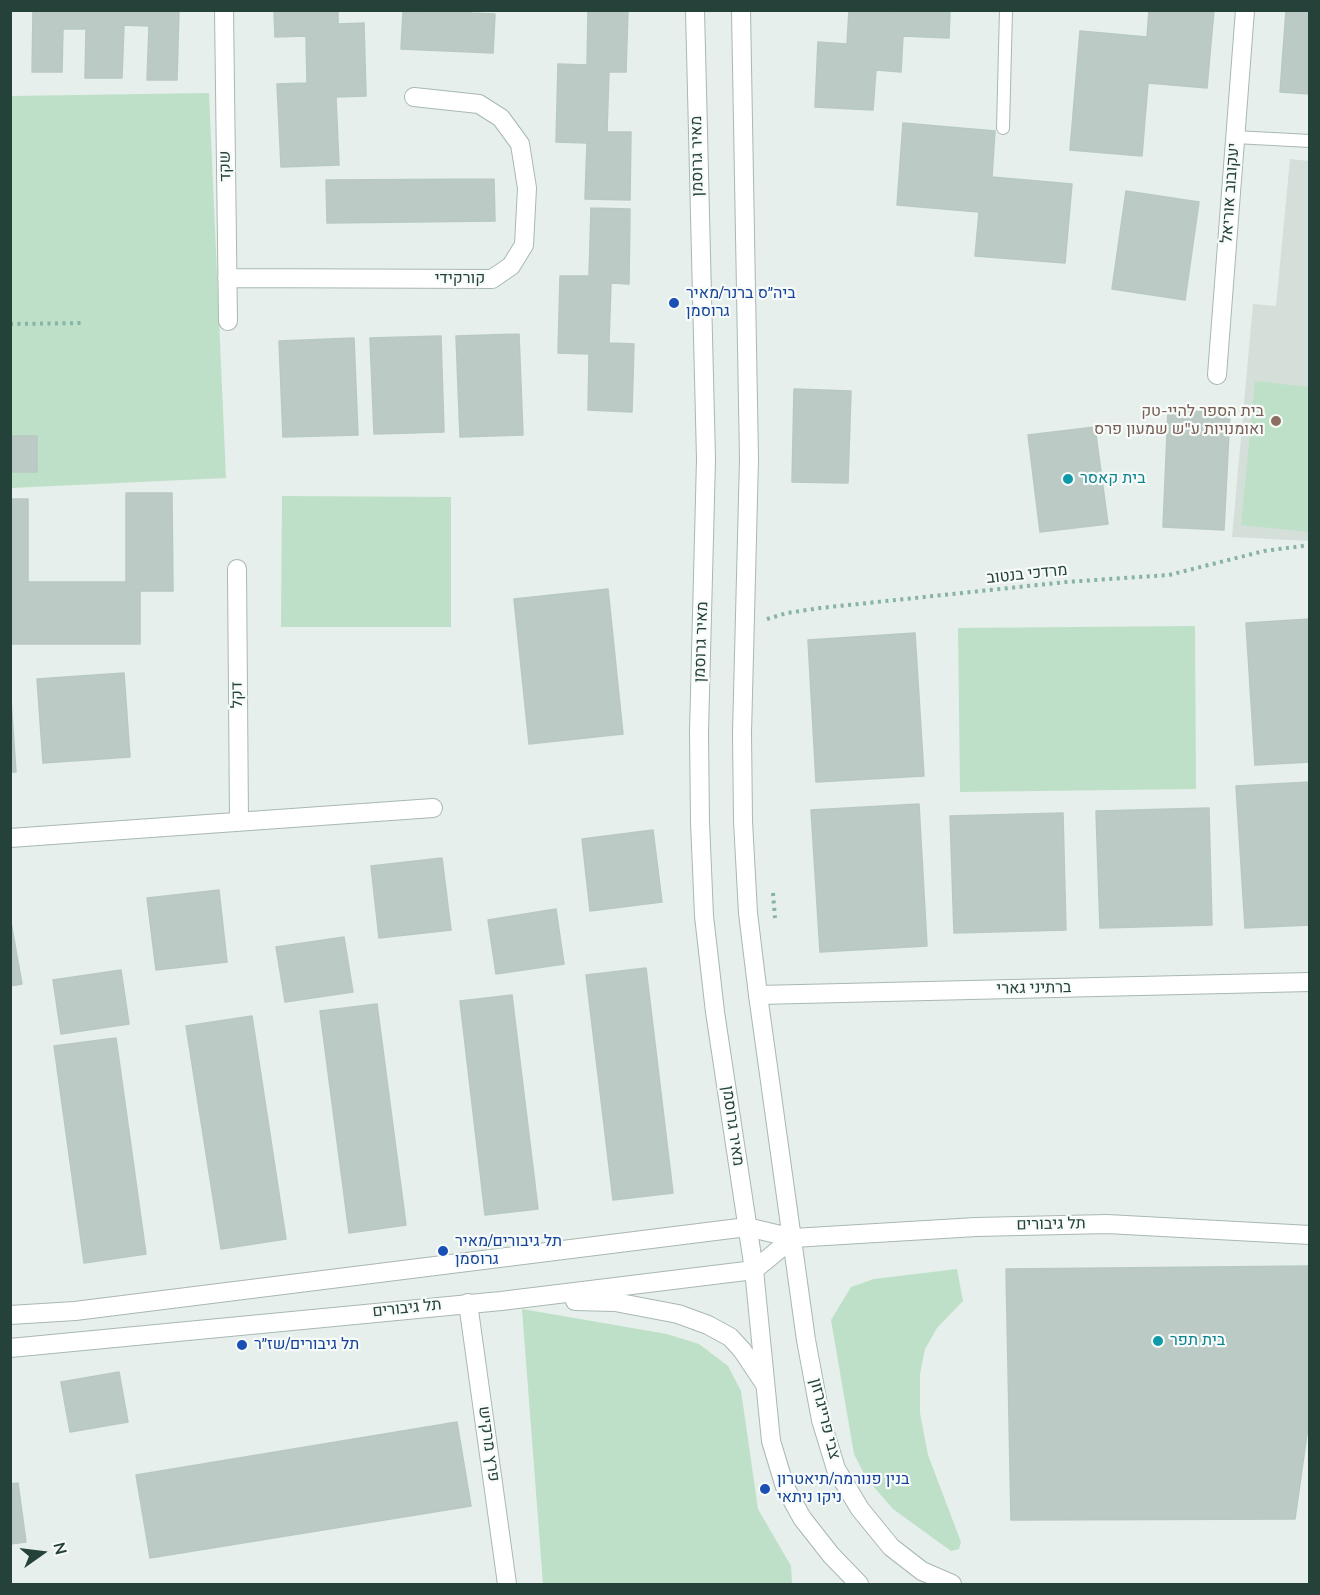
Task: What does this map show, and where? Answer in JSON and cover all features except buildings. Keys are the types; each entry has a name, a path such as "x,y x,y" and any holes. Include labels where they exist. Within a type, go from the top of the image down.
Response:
{"street":[{"name":"שקד","path":"224,10 228,321"},
{"name":"מאיר גרוסמן","path":"695,10 706,459 699,732 700,822 707,938 754,1270"},
{"path":"741,10 749,459 742,733 743,821 748,913 793,1238 754,1270 771,1441 784,1486 802,1518 850,1582"},
{"name":"יעקובוב אוריאל","path":"1217,375 1245,10"},
{"name":"קורקידי","path":"227,278 492,279 511,266 524,245 527,188 520,144 501,118 479,104 414,97"},
{"name":"דקל","path":"237,569 239,821"},
{"path":"10,838 433,808"},
{"name":"ברתיני גארי","path":"758,995 1310,982"},
{"name":"תל גיבורים","path":"10,1315 75,1311 747,1227 793,1238 976,1227 1107,1224 1310,1235"},
{"name":"צבי פרייגרזון","path":"793,1238 806,1340 821,1420 836,1469 860,1509 891,1547 922,1571 952,1584"},
{"name":"תל גיבורים","path":"10,1348 501,1300 754,1270"},
{"path":"501,1300 615,1302 678,1314 708,1325 730,1337 742,1350 765,1384"},
{"name":"פרץ מרקיש","path":"468,1303 507,1584"}],"lane":[{"path":"1004,128 1006,10"},
{"path":"1235,137 1310,141"}],"path":[{"path":"10,324 84,323"},
{"name":"מרדכי בנטוב","path":"746,618 763,620 820,608 1066,582 1169,575 1264,551 1310,545"},
{"path":"772,885 775,929"}],"shaded area":[{"name":"בית הספר להיי-טק ואומנויות ע\"ש שמעון פרס","path":"1290,159 1309,161 1309,541 1232,537 1253,304 1276,306"}],"green space":[{"path":"209,93 226,478 11,488 11,96"},
{"path":"1255,381 1309,387 1309,532 1241,525"},
{"path":"282,496 451,497 451,627 281,627"},
{"path":"1195,626 1196,789 960,792 958,628"},
{"path":"957,1269 963,1301 937,1328 925,1349 920,1374 920,1413 928,1455 961,1542 959,1549 951,1551 893,1509 866,1478 854,1454 831,1320 851,1287 874,1279"},
{"path":"522,1309 667,1334 699,1344 728,1366 741,1391 758,1509 791,1566 792,1584 543,1584"}],"place":[{"name":"ביה״ס ברנר/מאיר גרוסמן","path":"674,303"},
{"name":"בית הספר להיי-טק ואומנויות ע\"ש שמעון פרס","path":"1276,421"},
{"name":"בית קאסר","path":"1068,479"},
{"name":"תל גיבורים/מאיר גרוסמן","path":"443,1251"},
{"name":"בית תפר","path":"1158,1341"},
{"name":"תל גיבורים/שז״ר","path":"242,1345"},
{"name":"בנין פנורמה/תיאטרון ניקו ניתאי","path":"765,1489"}]}
